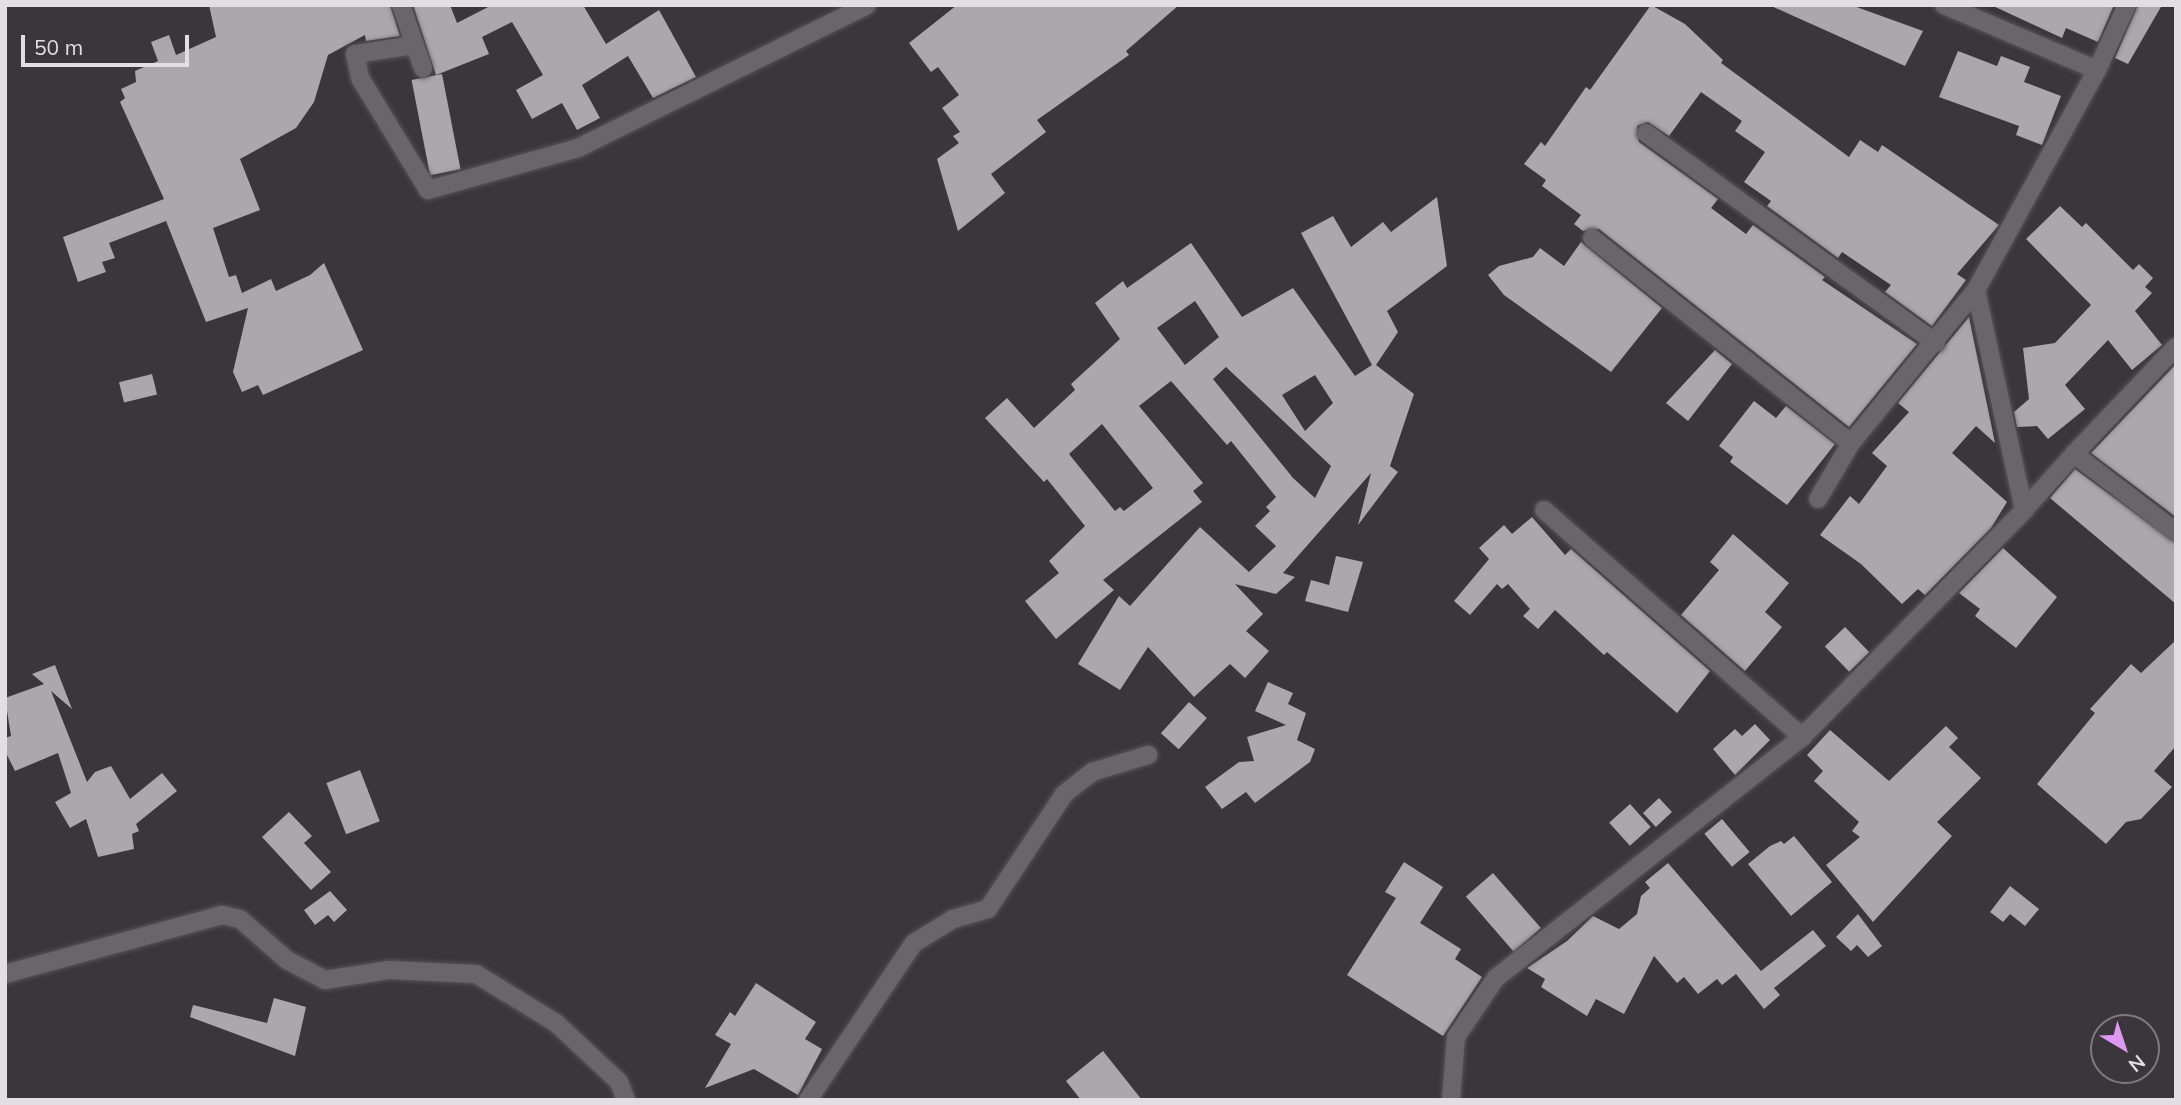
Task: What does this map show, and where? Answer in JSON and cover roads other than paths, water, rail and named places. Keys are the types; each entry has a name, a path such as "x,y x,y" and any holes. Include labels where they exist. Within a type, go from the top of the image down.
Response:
{"street":[{"path":"401,5 423,68"},
{"path":"414,45 355,54 360,78 428,190 578,148 867,5"},
{"path":"1944,5 2097,70"},
{"path":"1818,499 1851,443 1936,343 1976,290 2097,70 2127,5"},
{"path":"1646,133 1936,343"},
{"path":"1592,238 1851,443"},
{"path":"1976,290 2024,510"},
{"path":"1451,1100 1456,1037 1496,978 1802,737 2024,510 2176,348"},
{"path":"2074,454 2176,532"},
{"path":"1544,510 1802,737"},
{"path":"808,1100 915,943 953,919 988,909 1065,794 1083,779 1117,761 1148,755"},
{"path":"5,974 222,915 240,919 287,960 326,980 389,970 475,974 556,1023 619,1082 626,1100"}]}
